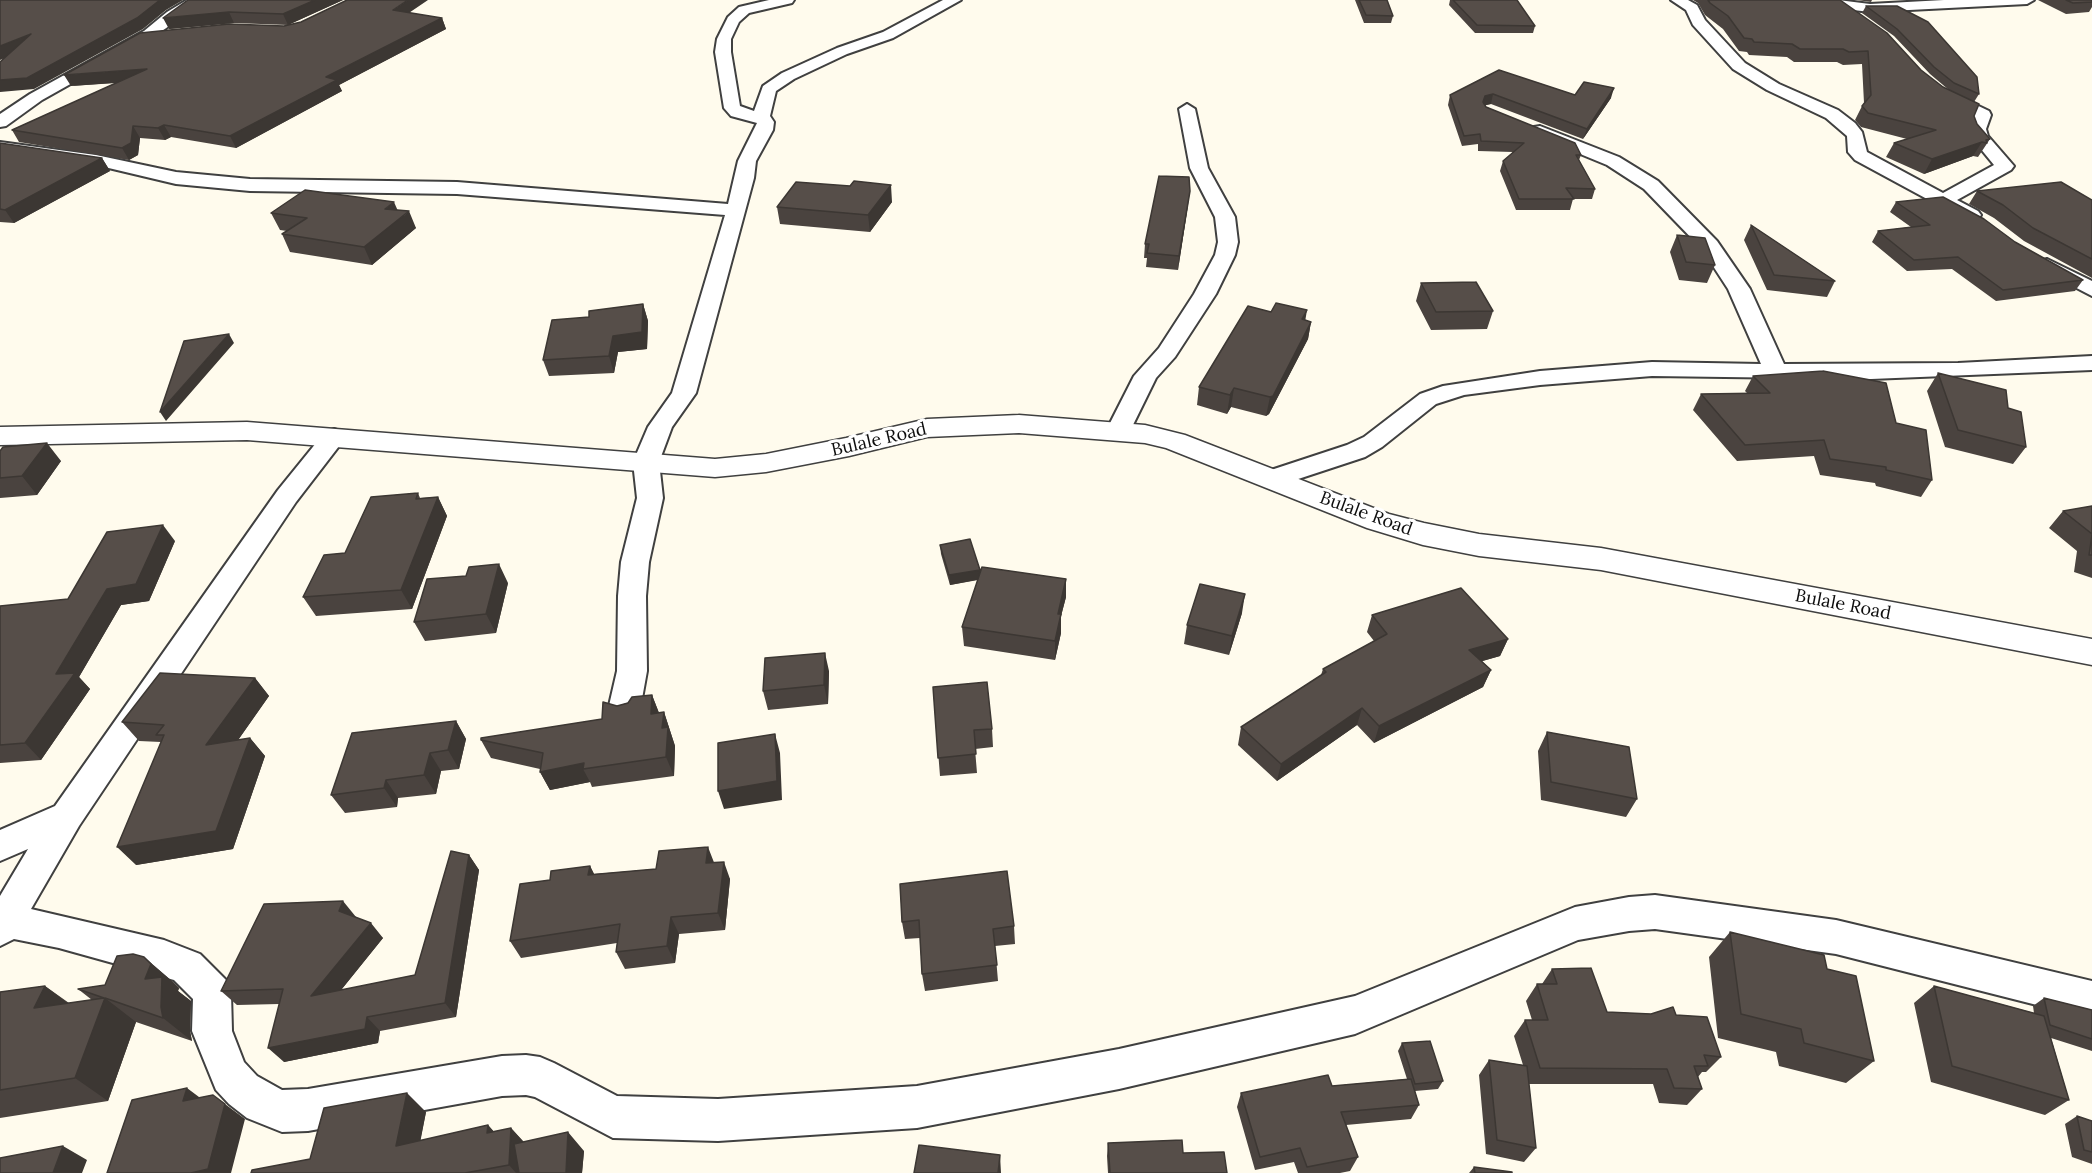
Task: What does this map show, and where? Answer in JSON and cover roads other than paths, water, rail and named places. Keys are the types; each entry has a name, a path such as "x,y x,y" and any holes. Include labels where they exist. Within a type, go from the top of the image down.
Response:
{"street":[{"path":"0,122 36,97 142,38 197,0"},
{"path":"624,710 632,671 632,596 635,562 650,498 646,462 660,427 684,393 750,154 766,122 761,117 736,112 732,108 723,52 724,39 733,21 744,10 787,0"},
{"path":"761,117 769,88 788,76 842,51 888,35 954,0"},
{"path":"1678,0 1692,8 1698,22 1739,66 1773,87 1838,118 1853,132 1857,152 1861,156 1986,224"},
{"path":"1803,0 1870,8 2027,0"},
{"path":"1837,5 1863,23"},
{"path":"142,38 174,34"},
{"path":"1929,85 1950,100 1983,115 1977,129 1980,137 2005,166 1942,201"},
{"path":"1118,431 1146,376 1167,352 1205,294 1225,255 1228,242 1225,217 1199,168 1187,109"},
{"path":"1521,124 1613,161 1651,185 1710,245 1722,262 1739,289 1775,370"},
{"path":"0,147 96,160 176,178 250,185 457,188 735,210"},
{"path":"2031,256 2092,290"},
{"path":"1274,478 1356,452 1373,442 1428,399 1453,390 1540,378 1652,369 1958,370 2092,363"},
{"name":"Bulale Road","path":"0,436 247,431 715,468 738,467 849,447 927,428 1019,424 1118,431 1175,441 1274,478 1378,521 1423,534 1479,545 1601,560 2092,652"},
{"path":"334,437 287,496 67,816 2,925 59,931 120,950 164,958 187,967 212,993 212,1031 230,1076 243,1090 262,1103 282,1111 308,1110 502,1076 526,1075 546,1080 613,1117 718,1120 917,1107 1119,1069 1355,1015 1575,924 1629,914 1655,912 1836,937 2092,1000"},
{"path":"0,846 67,816"}]}
